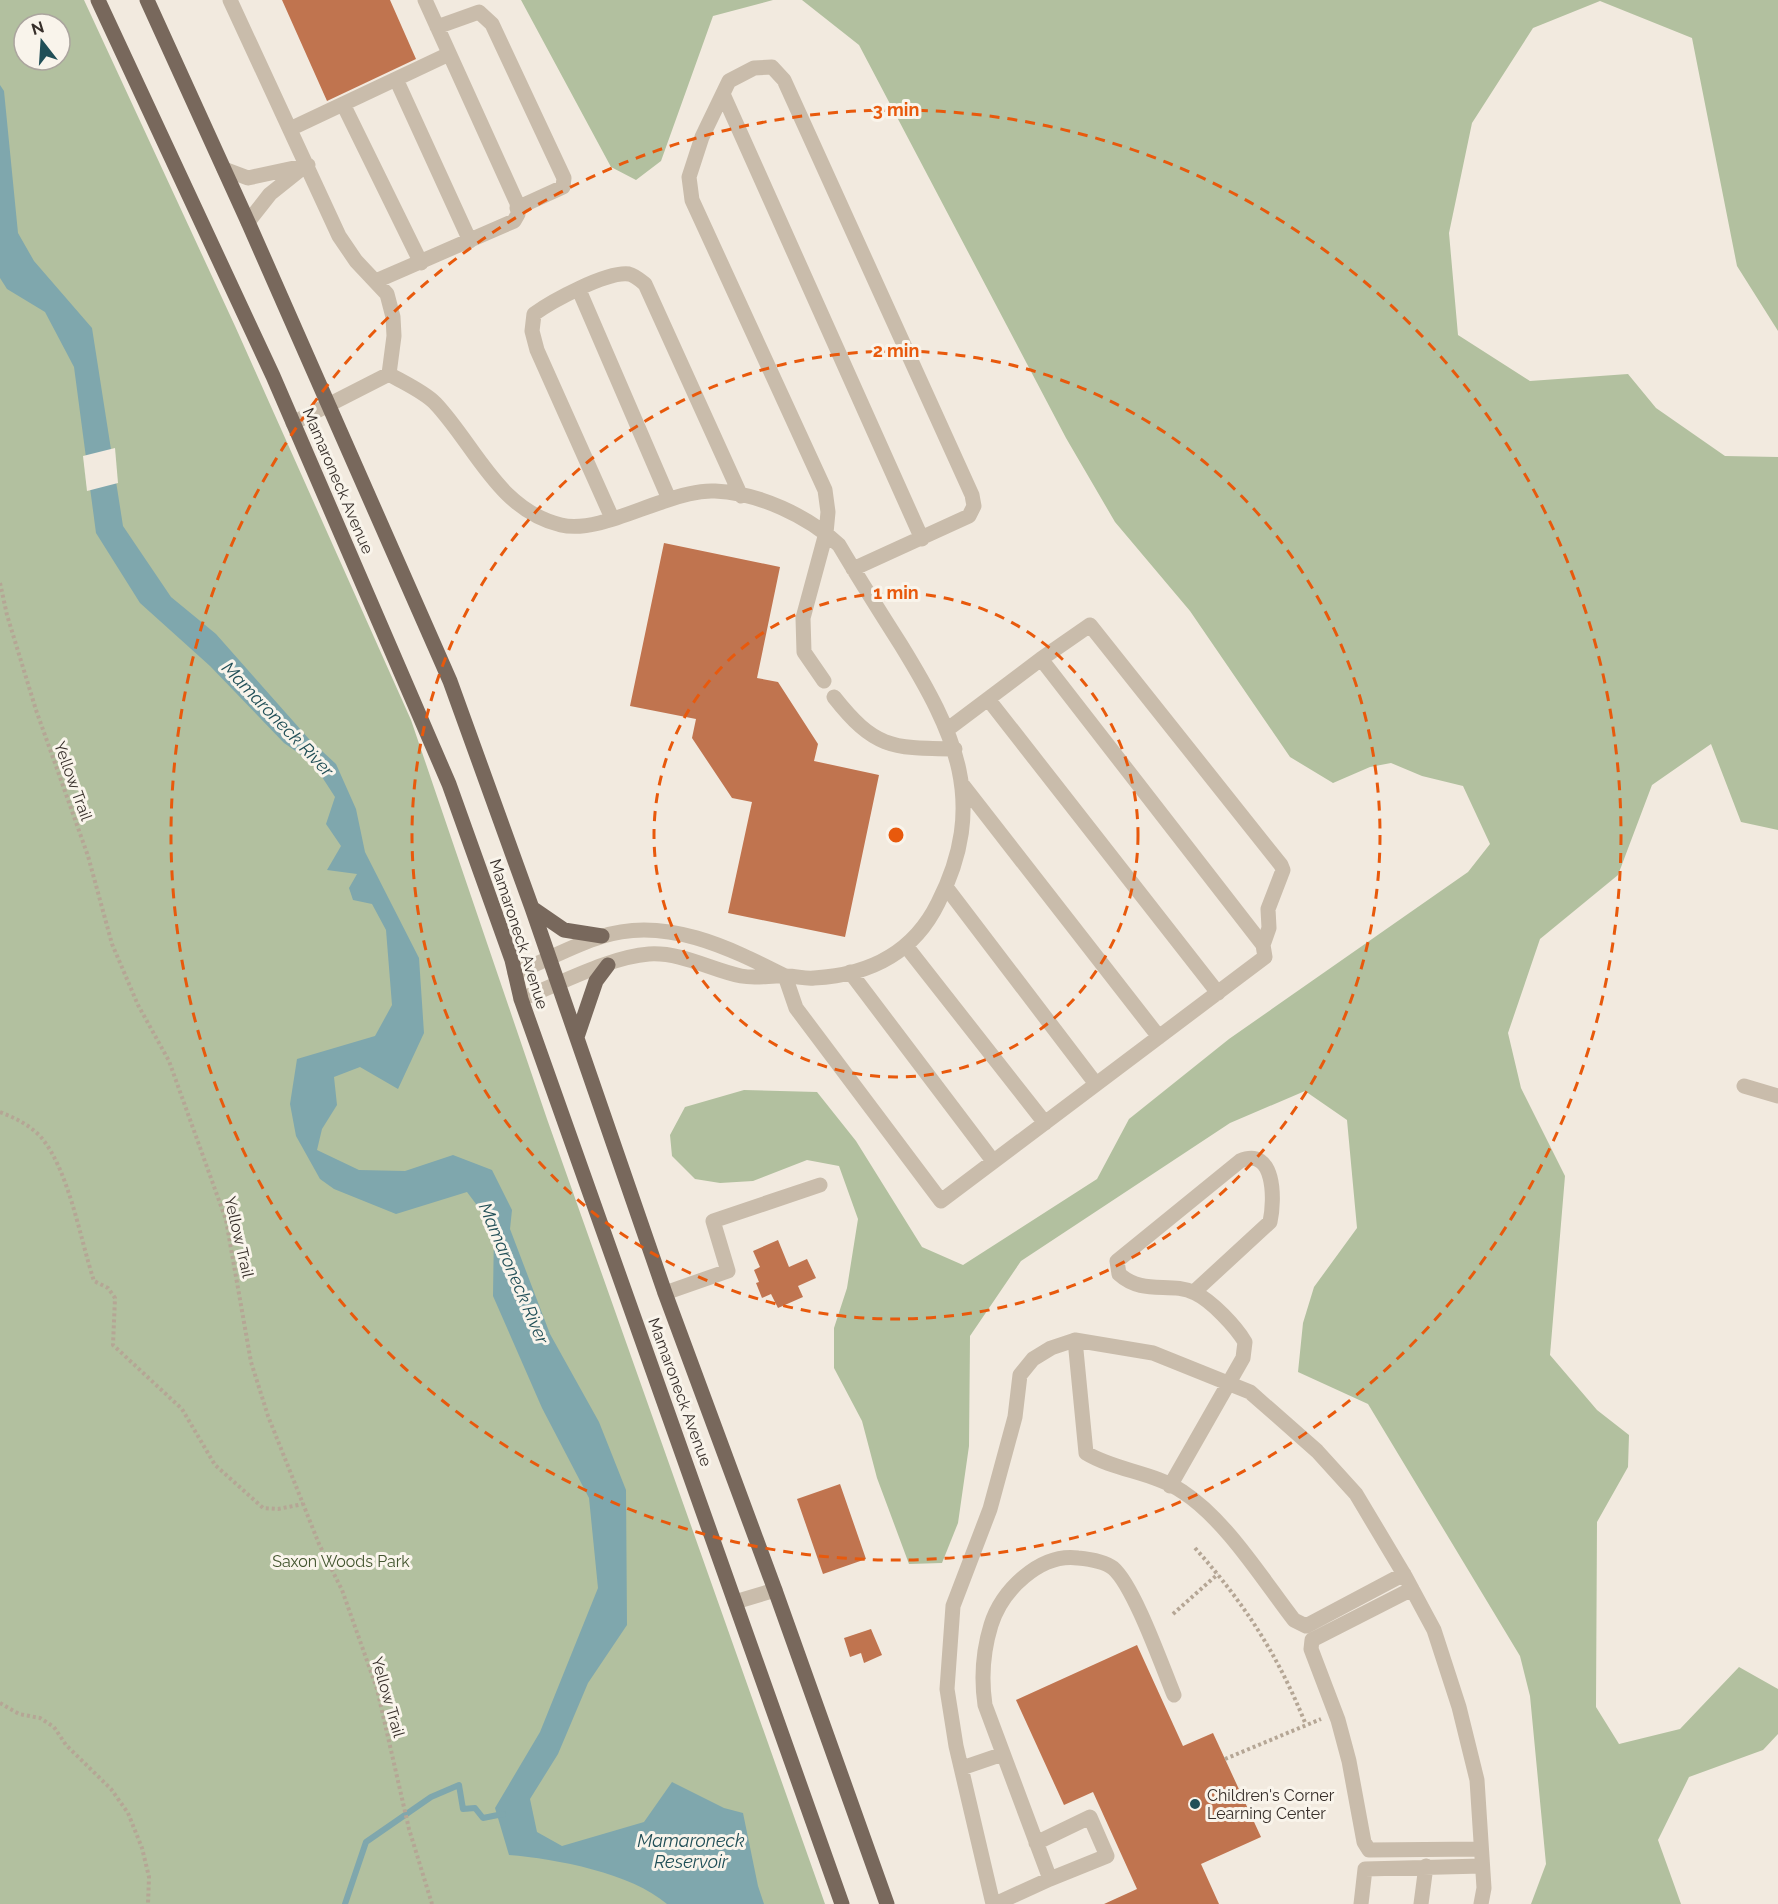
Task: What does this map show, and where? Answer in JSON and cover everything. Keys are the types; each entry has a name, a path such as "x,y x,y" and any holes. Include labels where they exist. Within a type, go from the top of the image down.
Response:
{"main road":[{"name":"Mamaroneck Avenue","path":"98,0 293,423 449,784 515,973 521,999 842,1904"},
{"name":"Mamaroneck Avenue","path":"147,0 248,222 450,681 532,908 665,1293 775,1590 887,1904"},
{"path":"532,908 564,930 602,936"},
{"path":"577,1037 593,988 608,965"}],"street":[{"path":"230,0 339,236 356,261 387,294 393,317 392,358 389,374"},
{"path":"376,281 514,221 518,208 425,0"},
{"path":"437,27 479,12 492,24 564,178 563,187 518,208"},
{"path":"290,129 449,54"},
{"path":"824,681 804,652 803,618 826,533 828,512 825,490 692,200 689,177 702,137 729,81 754,68 772,67 784,80 967,479 974,506 969,516 853,569"},
{"path":"396,79 470,241"},
{"path":"723,94 922,539"},
{"path":"343,104 421,262"},
{"path":"224,169 248,178 308,165"},
{"path":"248,222 270,194 308,165"},
{"path":"612,518 537,351 532,331 534,314 613,275 631,274 645,284 741,496"},
{"path":"579,290 669,499"},
{"path":"293,423 328,408 389,374"},
{"path":"389,374 434,402 485,470 507,494 538,518 576,526 612,518 669,499 715,491 762,500 826,533 839,545 933,696 955,749 961,783 963,830 946,887 919,936 874,965 811,979 785,976 743,977 669,955 648,954 608,965 521,999"},
{"path":"948,729 1090,625 1281,865 1282,870 1268,909 1269,928 1263,945"},
{"path":"515,973 602,936 638,931 668,931 727,947 785,976 796,1008 941,1201 1265,957 1263,945 1041,659"},
{"path":"834,697 854,723 875,739 902,748 955,749"},
{"path":"988,699 1218,993"},
{"path":"961,783 1159,1037"},
{"path":"946,887 1096,1084"},
{"path":"906,946 1045,1123"},
{"path":"850,972 993,1161"},
{"path":"1744,1086 1778,1096"},
{"path":"1170,1486 1243,1358 1245,1342 1236,1328 1194,1292 1129,1284 1119,1274 1117,1261 1240,1161 1251,1156 1261,1160 1269,1168 1272,1212 1270,1222 1194,1292"},
{"path":"665,1293 728,1271 713,1221 820,1185"},
{"path":"1076,1340 1086,1453 1101,1462 1143,1474 1183,1492 1227,1532 1294,1620 1306,1626 1404,1574"},
{"path":"1036,1843 1090,1817 1107,1856 994,1904 956,1746 947,1689 953,1606 990,1509 1015,1417 1020,1375 1042,1354 1076,1340 1153,1353 1250,1392 1317,1451 1356,1494 1404,1574 1434,1630 1459,1707 1477,1780 1484,1888 1481,1904"},
{"path":"1050,1879 985,1706 982,1664 992,1623 1018,1581 1042,1564 1068,1556 1094,1560 1113,1568 1135,1601 1174,1695"},
{"path":"1412,1589 1312,1640 1311,1649 1335,1713 1349,1761 1364,1842 1369,1850 1481,1849"},
{"path":"735,1602 775,1590"},
{"path":"962,1768 1003,1754"},
{"path":"1422,1904 1426,1866"},
{"path":"1361,1904 1365,1869 1482,1866"}],"path":[{"name":"Yellow Trail","path":"0,583 7,615 36,710 88,856 112,944 138,1005 169,1060 226,1220 251,1362 268,1416 318,1544 342,1590 376,1689 409,1829 432,1904"},
{"path":"0,1112 23,1122 40,1137 53,1155 78,1223 94,1281 108,1288 115,1298 113,1345 182,1409 214,1465 263,1508 278,1509 303,1504"},
{"path":"1195,1548 1244,1605 1273,1654 1306,1725"},
{"path":"1173,1614 1218,1574"},
{"path":"0,1703 19,1714 40,1718 54,1726 66,1745 111,1789 128,1813 142,1848 149,1877 147,1904"},
{"path":"1225,1759 1335,1713"}],"green space":[{"name":"Saxon Woods Park","path":"0,0 84,0 235,326 411,720 547,1119 825,1904 0,1904"},
{"path":"521,0 773,0 713,16 661,161 636,180 611,167"},
{"path":"802,0 1778,0 1778,331 1737,266 1692,38 1600,1 1533,28 1472,123 1449,233 1458,335 1530,381 1628,374 1656,408 1725,456 1778,457 1778,830 1741,822 1711,744 1652,785 1618,875 1540,939 1508,1033 1521,1088 1565,1176 1550,1355 1597,1410 1629,1435 1628,1467 1597,1522 1596,1707 1619,1744 1680,1729 1739,1667 1778,1689 1778,1734 1763,1750 1689,1777 1658,1840 1681,1904 1531,1904 1546,1864 1530,1696 1520,1656 1368,1404 1298,1372 1303,1323 1314,1287 1357,1228 1347,1120 1305,1091 1230,1123 1021,1261 970,1336 969,1446 958,1523 942,1563 909,1564 877,1478 862,1421 834,1368 834,1328 847,1288 858,1219 839,1166 807,1160 753,1181 720,1183 695,1179 672,1156 670,1135 685,1107 744,1090 817,1092 856,1141 922,1247 963,1265 1097,1179 1129,1119 1229,1039 1468,872 1490,844 1463,786 1422,776 1391,763 1370,767 1333,783 1290,757 1190,611 1115,522 1066,438 859,45"}],"water":[{"name":"Mamaroneck Reservoir","path":"0,85 4,91 18,233 34,261 92,328 123,526 171,597 216,634 309,739 336,764 356,809 365,852 419,958 424,1033 398,1089 360,1067 334,1077 337,1105 322,1129 317,1150 359,1170 405,1171 453,1155 492,1170 512,1210 510,1229 550,1334 599,1422 626,1490 627,1625 588,1683 558,1754 530,1799 537,1832 562,1846 644,1822 672,1782 724,1808 743,1813 764,1904 667,1904 634,1884 593,1869 509,1855 495,1808 540,1732 598,1588 589,1498 542,1408 493,1296 494,1228 467,1192 396,1214 334,1189 320,1179 296,1136 290,1104 297,1059 375,1036 392,1005 386,930 372,904 353,900 349,888 357,874 327,870 341,846 326,824 335,797 313,763 284,743 210,666 140,603 96,533 74,367 45,312 7,289 0,278"}],"pier":[{"path":"115,448 118,483 87,491 83,456"}],"building":[{"path":"282,0 390,0 416,59 327,101"},
{"path":"664,543 780,567 757,678 778,682 818,744 814,761 879,775 845,937 728,913 752,802 732,798 692,738 696,719 630,706"},
{"path":"778,1240 789,1267 807,1259 816,1278 798,1286 803,1297 778,1308 771,1294 762,1298 754,1270 760,1267 753,1251"},
{"path":"840,1484 866,1559 823,1574 797,1499"},
{"path":"871,1629 882,1655 864,1663 861,1653 850,1657 844,1638"},
{"path":"1137,1645 1183,1746 1213,1733 1261,1837 1201,1864 1219,1904 1104,1904 1137,1889 1093,1792 1064,1805 1016,1700"}],"waterway":[{"path":"345,1904 366,1842 431,1797 459,1785 463,1809 475,1808 483,1818 503,1814"}],"place":[{"name":"Children's Corner Learning Center","path":"1195,1804"}],"water label":[{"name":"Mamaroneck River","path":"278,719"},
{"name":"Mamaroneck River","path":"514,1273"}]}
